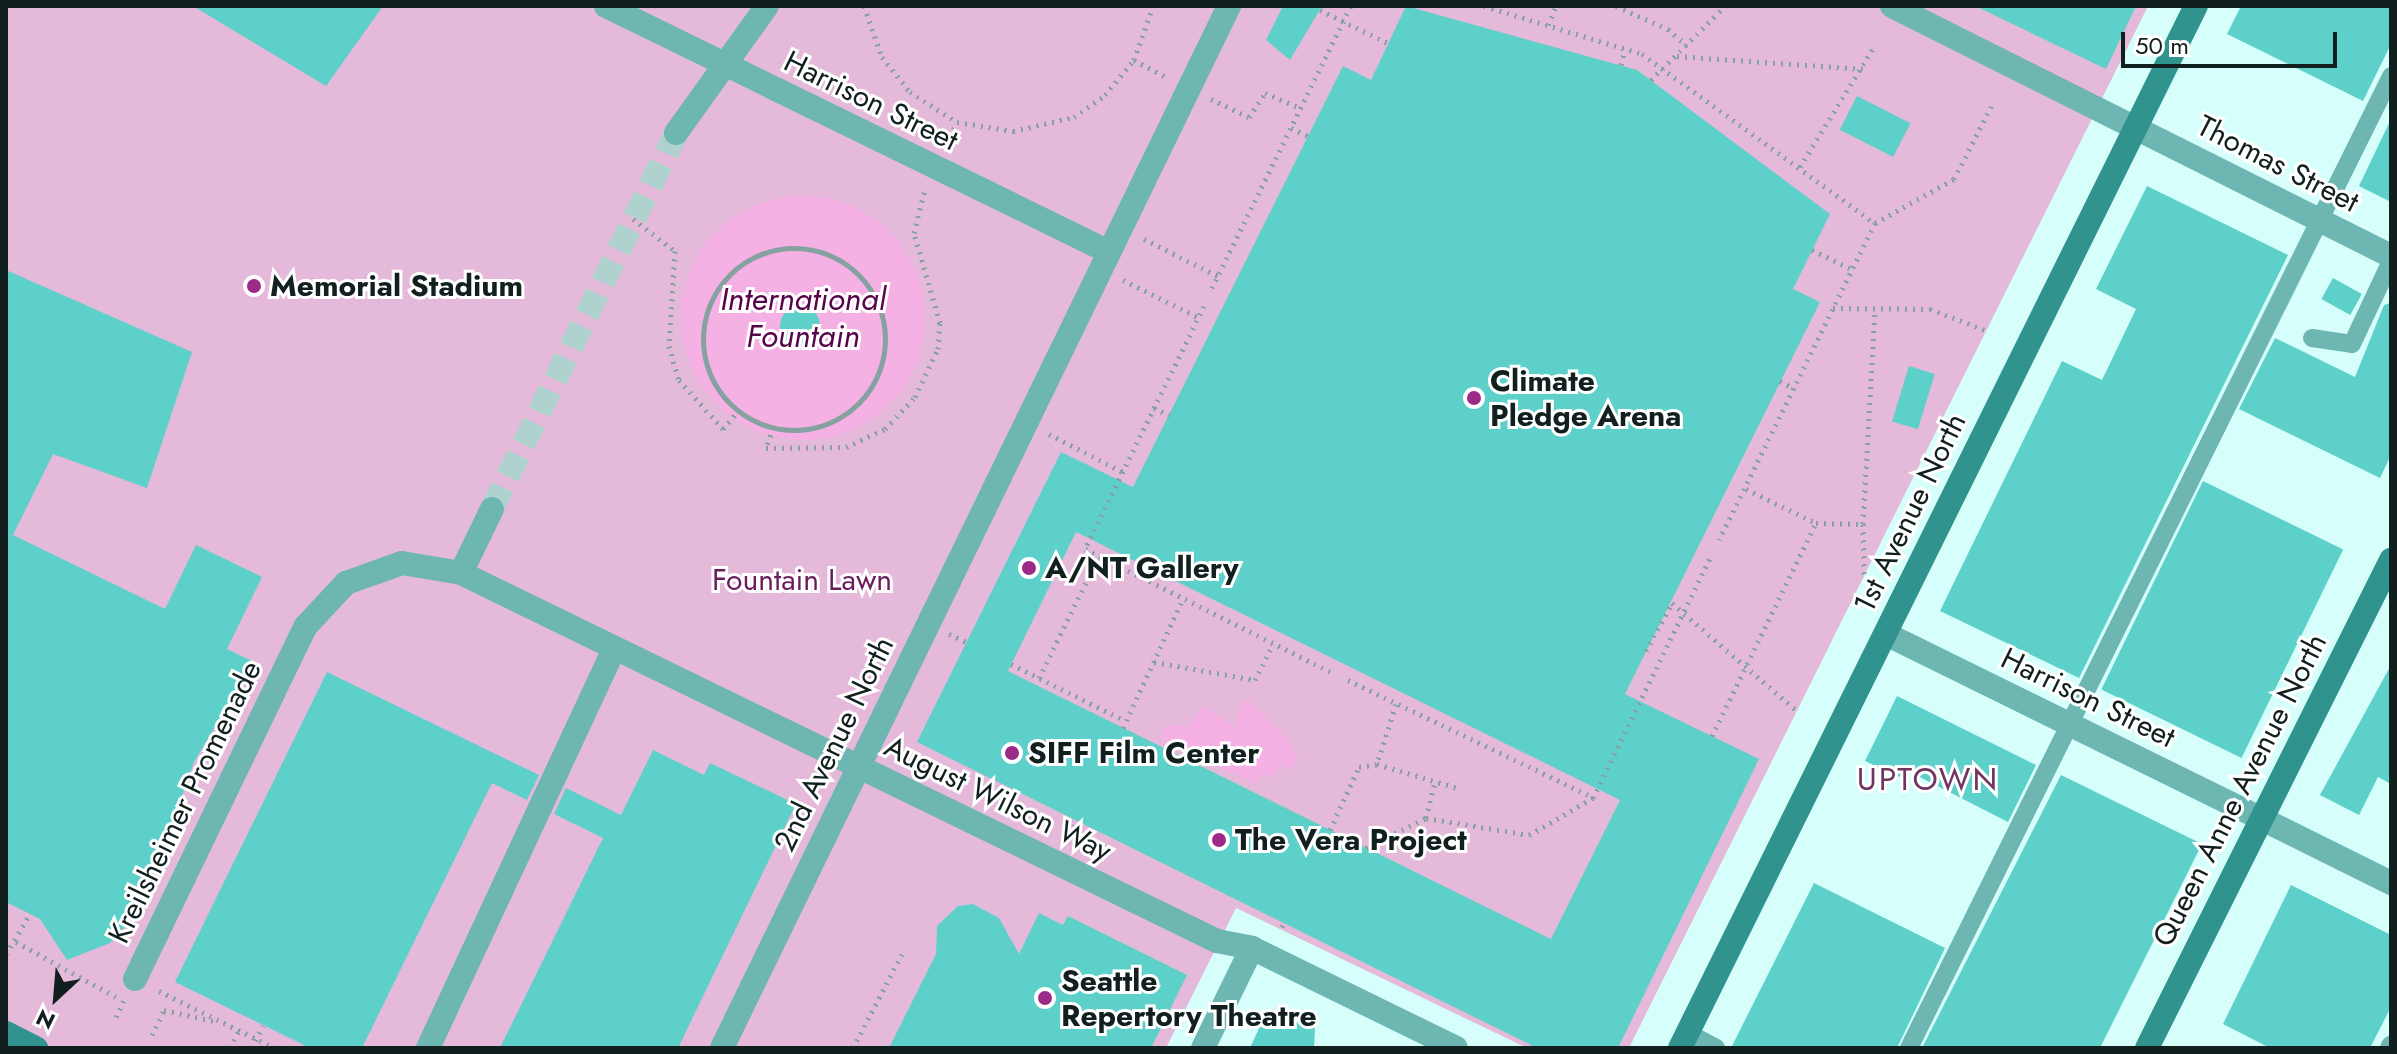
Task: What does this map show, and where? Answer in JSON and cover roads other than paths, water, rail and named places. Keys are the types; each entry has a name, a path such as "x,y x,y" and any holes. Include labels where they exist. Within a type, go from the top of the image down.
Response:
{"main road":[{"name":"1st Avenue North","path":"1684,1041 2196,6"},
{"name":"Queen Anne Avenue North","path":"2147,1048 2391,560"},
{"path":"6,1033 36,1048"}],"street":[{"name":"Harrison Street","path":"606,6 936,168 1105,260"},
{"path":"676,133 767,6"},
{"name":"2nd Avenue North","path":"722,1048 1229,6"},
{"name":"Thomas Street","path":"1892,6 2391,259"},
{"path":"461,573 492,509"},
{"name":"Kreilsheimer Promenade","path":"130,990 292,653 323,602 373,570 402,563 461,573"},
{"name":"August Wilson Way","path":"461,573 613,651 1217,941 1252,948 1456,1048"},
{"name":"Harrison Street","path":"1886,634 2391,883"},
{"path":"428,1048 613,651"},
{"path":"1203,1048 1252,948"}],"lane":[{"path":"1909,1048 2070,724 2112,627 2269,307 2319,221 2391,76"},
{"path":"2312,338 2352,344 2391,259"},
{"path":"1684,1041 1716,1048"}],"water":[{"name":"International Fountain","path":"803,196 827,198 850,205 889,232 916,271 923,294 923,342 916,365 889,404 850,431 827,438 803,440 779,438 756,431 717,404 690,365 683,342 681,318 683,294 690,271 717,232 756,205 779,198"},
{"path":"1248,699 1286,737 1297,756 1292,771 1280,764 1273,778 1261,773 1256,784 1159,738 1169,724 1187,727 1204,706 1236,727 1239,704"}],"tunnel":[{"path":"492,509 676,133"}],"place":[{"name":"Memorial Stadium","path":"254,286"},
{"name":"Climate Pledge Arena","path":"1474,398"},
{"name":"A/NT Gallery","path":"1029,568"},
{"name":"SIFF Film Center","path":"1012,753"},
{"name":"The Vera Project","path":"1219,840"},
{"name":"Seattle Repertory Theatre","path":"1045,998"}],"district":[{"name":"UPTOWN","path":"1928,779"}],"park label":[{"name":"Fountain Lawn","path":"802,580"}]}
